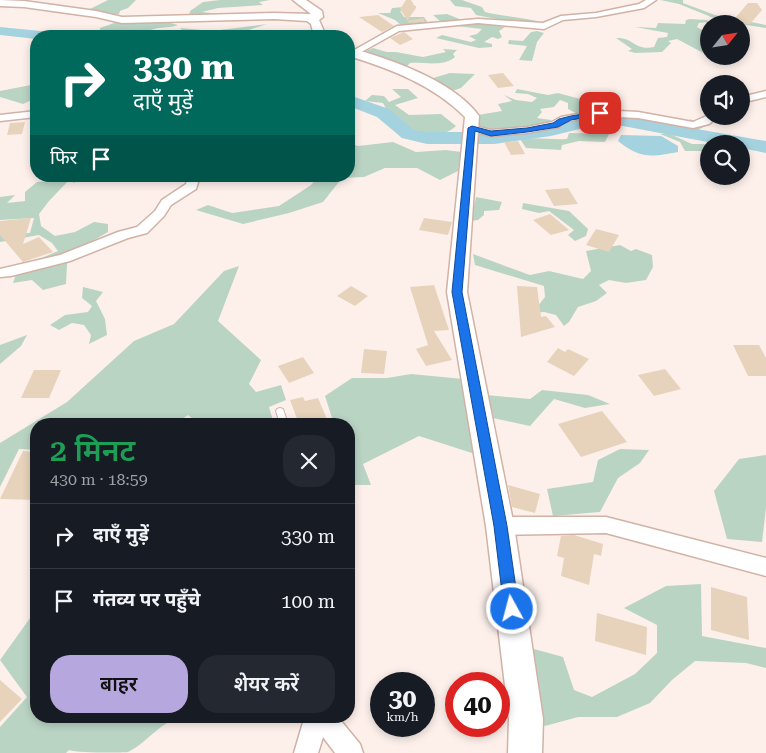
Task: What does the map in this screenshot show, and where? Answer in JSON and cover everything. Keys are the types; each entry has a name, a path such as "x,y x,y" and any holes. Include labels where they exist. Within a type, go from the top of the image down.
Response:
{"street":[{"path":"5,3 96,14 122,20 274,16 317,17 316,11 298,0"},
{"path":"355,51 397,29 478,21 544,26 561,18 596,15 641,6 652,0"},
{"path":"310,18 316,23 318,30"},
{"path":"355,55 430,83 466,109 472,116 457,292 500,526 526,719 526,753"},
{"path":"750,98 766,94"},
{"path":"471,134 527,130 555,125 561,120 600,113 638,114 693,125 700,123"},
{"path":"0,118 30,115"},
{"path":"0,273 66,258 123,234 142,230 160,213 166,203 192,186 193,182"},
{"path":"500,526 606,526 766,567"},
{"path":"306,753 317,723"},
{"path":"318,723 351,753"}],"lane":[{"path":"280,410 282,418"}],"green space":[{"path":"108,0 136,0 128,8 120,11 119,14 109,15 90,9"},
{"path":"270,0 259,2 263,5 218,8 202,12 220,14 219,16 189,16 190,11 203,2"},
{"path":"450,0 462,0 482,7 485,12 545,23 525,24 476,15 471,8 455,6"},
{"path":"660,0 683,0 683,3 715,15 706,15 679,4"},
{"path":"416,6 415,9 400,11 404,17 424,17 428,23 401,25 395,20 378,13 390,13 392,8"},
{"path":"447,14 462,20 480,20 486,24 505,27 499,31 502,37 498,39 492,37 484,42 492,44 492,47 479,48 436,38 442,35 471,42 476,40 469,36 477,34 482,29 456,26 452,21 441,22 433,15"},
{"path":"159,20 178,25 152,30 100,30 100,28 117,22"},
{"path":"686,20 700,20 697,27 700,29 700,51 677,39 668,41 671,43 662,52 635,53 628,51 632,49 616,38 622,38 642,47 654,47 658,38 667,37 668,33 635,27 656,28 658,23 685,24"},
{"path":"750,22 766,25 766,28 750,26"},
{"path":"267,24 248,30 220,30"},
{"path":"180,28 201,30 182,30"},
{"path":"531,32 544,33 537,42 532,61 519,60 527,46 508,44 509,40 523,41"},
{"path":"373,48 423,57 446,52 443,49 457,50 453,54 455,57 445,62 410,63 404,69 361,53"},
{"path":"450,73 475,74 461,88 449,92 430,79"},
{"path":"30,85 30,101 23,104 0,97 0,91"},
{"path":"392,89 408,89 418,98 395,105 409,115 441,114 456,126 441,134 424,134 398,123 388,113 383,103 365,101 372,95 384,96 389,102 401,97"},
{"path":"517,89 548,95 558,93 584,100 595,108 603,110 645,115 645,112 690,122 690,119 706,126 695,131 667,123 659,124 629,118 585,118 568,109 568,103 560,100 554,107 540,109 542,112 537,118 551,120 550,124 502,134 482,134 477,129 478,115 502,111 498,104 512,101 504,95 516,100 532,102 537,98 528,94 515,93"},
{"path":"569,133 609,134 605,142 579,141 562,145 561,150 526,148 520,139 567,139"},
{"path":"660,134 670,134 692,144 700,144 700,151 685,151 680,142"},
{"path":"393,142 416,152 446,150 461,152 458,171 440,180 417,168 385,168 364,177 355,177 355,145"},
{"path":"37,182 67,182 39,214 41,226 55,236 75,232 94,222 108,224 108,232 80,248 67,264 66,284 43,290 32,280 13,283 18,268 58,251 52,243 39,235 0,242 0,235 30,233 34,218 0,220 0,197 15,195 7,203 25,201 25,192"},
{"path":"314,182 339,182 323,202 289,213 243,224 196,210 208,205 232,213 279,206"},
{"path":"476,197 502,202 499,210 484,211 484,215 478,220 471,221"},
{"path":"523,203 569,211 588,229 586,236 575,241 568,235 574,230 549,211 539,213 522,209"},
{"path":"620,245 631,251 636,249 652,255 653,267 646,280 626,283 609,280 599,285 607,293 596,301 578,307 569,322 564,326 556,315 544,312 526,314 537,307 545,297 544,286 475,265 473,254 530,275 549,271 583,279 591,271 586,251"},
{"path":"239,266 218,321 261,360 249,384 256,392 281,385 286,400 269,407 272,418 191,418 188,415 184,418 41,418 67,402 134,341 174,324 224,271"},
{"path":"83,287 103,292 96,301 105,319 107,335 89,344 91,335 84,325 72,323 59,330 50,325 65,315 88,312 92,306 82,298"},
{"path":"27,335 21,346 0,364 0,345"},
{"path":"411,374 463,379 475,454 419,436 363,464 371,485 355,485 355,418 332,418 325,396 352,378 387,378"},
{"path":"542,390 588,395 610,404 585,408 554,399 530,426 493,418 486,395 530,399"},
{"path":"30,425 30,450 19,449 0,487 0,443"},
{"path":"620,449 649,450 640,463 618,478 600,512 553,516 547,489 593,482 598,460"},
{"path":"766,455 766,508 762,542 727,539 714,491 739,459"},
{"path":"701,584 702,636 766,648 766,668 746,663 695,661 672,680 650,703 617,717 578,717 545,726 510,682 534,649 563,657 574,690 592,697 635,674 657,653 657,625 624,608 666,586"},
{"path":"30,618 30,723 167,723 128,752 108,753 69,750 66,753 0,753 0,727 27,697 0,660"}],"water":[{"path":"621,135 661,136 678,146 678,152 660,155 640,154 618,141"}],"building":[{"path":"406,0 411,0 416,8 407,20 400,9"},
{"path":"748,3 757,3 762,10 750,24 750,15 738,15"},
{"path":"378,15 394,26 382,32 359,17"},
{"path":"423,18 425,22 409,23 408,21"},
{"path":"404,32 413,39 400,45 390,38"},
{"path":"503,73 514,86 498,88 488,75"},
{"path":"25,122 22,134 7,135 10,123"},
{"path":"518,141 525,154 511,155 504,142"},
{"path":"568,188 578,204 554,206 545,190"},
{"path":"550,214 569,230 551,235 533,220"},
{"path":"31,218 23,244 39,237 53,252 23,262 0,235 0,221"},
{"path":"424,218 452,222 448,235 419,230"},
{"path":"596,229 619,235 609,252 586,245"},
{"path":"434,285 449,330 434,331 452,360 426,366 416,349 428,345 410,287"},
{"path":"351,286 368,296 355,306 337,296"},
{"path":"517,286 537,287 541,317 546,316 555,327 521,337"},
{"path":"733,345 759,345 766,358 766,376 748,376"},
{"path":"558,348 565,352 568,349 589,359 574,376 547,362"},
{"path":"364,349 387,351 384,374 361,373"},
{"path":"303,357 314,373 289,383 278,366"},
{"path":"665,369 681,389 654,396 638,375"},
{"path":"34,370 61,370 49,398 21,398"},
{"path":"303,397 305,401 318,398 326,418 297,418 290,400"},
{"path":"602,411 627,442 581,457 558,424"},
{"path":"23,451 30,452 30,500 0,499"},
{"path":"508,485 540,494 535,513 512,507"},
{"path":"574,535 603,544 601,556 594,554 589,585 561,576 564,558 557,556 561,536"},
{"path":"711,587 747,597 749,640 711,630"},
{"path":"597,613 647,627 646,655 595,641"},
{"path":"0,680 22,699 0,722"}],"waterway":[{"path":"0,31 30,34"},
{"path":"355,102 383,113 408,134 427,138 494,138 551,131 592,121 623,121 766,147"}],"route":[{"path":"512,609 500,526 457,292 472,128 480,132 491,133 527,130 555,125 561,120 600,113"}]}
